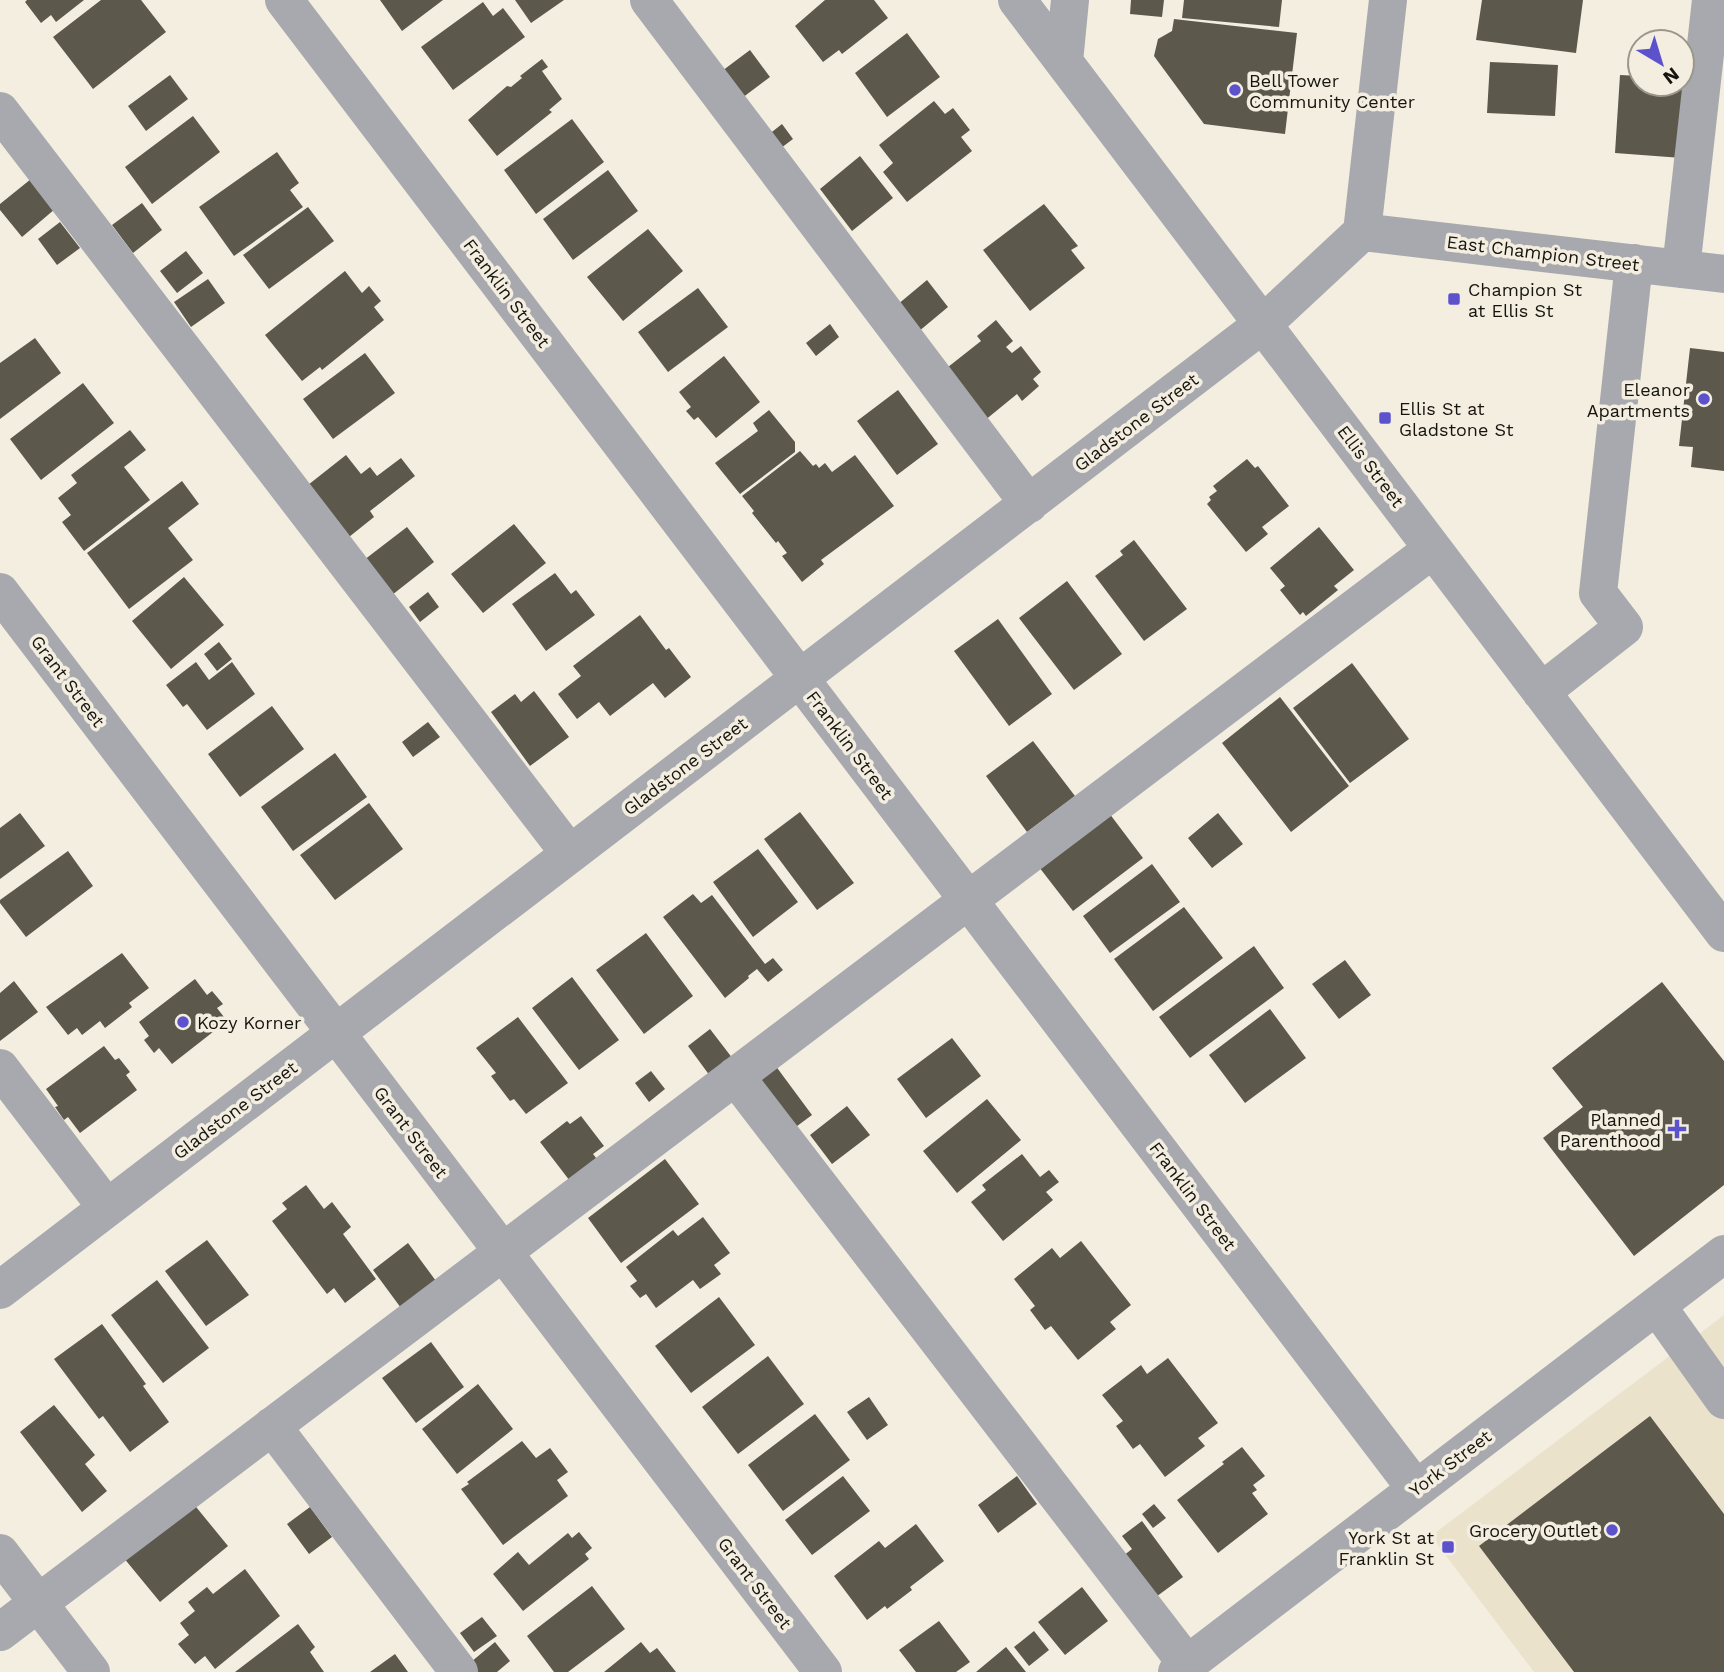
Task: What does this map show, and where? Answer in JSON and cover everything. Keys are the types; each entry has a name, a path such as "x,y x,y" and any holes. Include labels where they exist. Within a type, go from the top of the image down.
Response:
{"street":[{"name":"Franklin Street","path":"284,0 1416,1489"},
{"path":"649,0 1029,503"},
{"name":"Ellis Street","path":"1017,0 1724,933"},
{"path":"1064,62 1070,0"},
{"path":"1362,232 1388,0"},
{"path":"1681,269 1711,0"},
{"path":"0,111 570,854"},
{"name":"Gladstone Street","path":"0,1290 1263,324 1362,232"},
{"name":"East Champion Street","path":"1362,232 1724,274"},
{"path":"1541,692 1624,627 1598,593 1634,263"},
{"path":"0,1632 1433,549"},
{"name":"Grant Street","path":"0,592 823,1672"},
{"path":"0,1068 107,1208"},
{"path":"735,1076 1182,1668"},
{"name":"York Street","path":"1182,1668 1724,1254"},
{"path":"1657,1306 1724,1400"},
{"path":"272,1426 459,1672"},
{"path":"0,1553 91,1672"}],"shaded area":[{"name":"Grocery Outlet","path":"1724,1315 1724,1672 1534,1672 1431,1536"}],"building":[{"path":"84,0 56,22 51,15 41,23 25,2"},
{"path":"101,0 141,0 166,32 93,89 53,37"},
{"path":"380,0 443,0 402,31"},
{"path":"515,0 564,0 531,23"},
{"path":"825,0 874,0 888,18 842,54 839,50 823,62 795,26"},
{"path":"1131,0 1164,0 1162,17 1130,14"},
{"path":"1184,0 1282,0 1279,27 1182,18"},
{"path":"1482,0 1583,0 1576,53 1476,40"},
{"path":"483,2 493,16 503,8 525,37 453,90 421,47"},
{"name":"Bell Tower Community Center","path":"1174,19 1297,33 1285,134 1204,124 1154,56 1158,39 1172,31"},
{"path":"907,33 940,77 887,117 855,73"},
{"path":"750,50 770,77 738,101 718,74"},
{"path":"542,59 548,67 542,71 562,99 549,110 552,112 497,156 468,120"},
{"path":"1490,62 1558,65 1555,116 1487,113"},
{"path":"170,75 188,99 146,131 128,106"},
{"path":"1620,75 1626,75 1626,98 1686,98 1682,158 1615,153"},
{"path":"934,101 945,114 953,108 970,130 961,137 972,151 907,202 883,172 893,163 879,145"},
{"path":"193,116 220,152 152,204 125,167"},
{"path":"572,119 604,162 536,214 504,170"},
{"path":"782,124 793,139 773,154 763,139"},
{"path":"277,152 299,183 290,190 303,207 234,256 199,207"},
{"path":"860,156 893,198 852,231 820,189"},
{"path":"608,170 638,211 573,260 543,219"},
{"path":"31,179 55,209 22,237 0,210 0,204"},
{"path":"142,203 162,230 133,253 112,225"},
{"path":"1044,204 1078,246 1071,250 1085,268 1030,311 983,250"},
{"path":"308,207 334,241 269,289 243,255"},
{"path":"60,222 80,248 57,265 38,239"},
{"path":"648,229 683,271 623,321 587,277"},
{"path":"186,251 203,273 177,293 160,271"},
{"path":"345,271 362,293 369,286 381,301 374,307 384,320 322,370 320,367 302,381 265,335"},
{"path":"208,279 225,303 191,327 174,302"},
{"path":"927,280 948,307 918,332 897,305"},
{"path":"698,288 728,327 668,372 638,332"},
{"path":"996,320 1013,341 1006,347 1012,353 1021,346 1041,372 1033,379 1039,386 1022,401 1017,394 984,421 943,371 981,341 977,336"},
{"path":"830,324 839,337 816,356 806,343"},
{"path":"35,338 61,373 0,419 0,363"},
{"name":"Eleanor Apartments","path":"1690,348 1724,352 1724,471 1691,467 1693,447 1679,446"},
{"path":"365,353 395,393 333,439 303,399"},
{"path":"724,356 760,402 716,438 698,417 694,420 686,411 691,407 679,392"},
{"path":"83,383 114,423 41,480 10,439"},
{"path":"898,390 938,444 897,475 857,421"},
{"path":"769,410 795,442 795,452 740,494 715,463 758,431 753,423"},
{"path":"130,430 146,450 124,467 150,500 84,551 62,522 71,515 58,498 77,483 71,475"},
{"path":"800,451 813,466 816,464 819,468 825,463 832,472 855,455 894,506 821,560 824,564 802,582 782,556 787,553 752,513 754,511 742,496"},
{"path":"346,455 361,474 370,467 377,476 401,458 415,476 370,511 374,517 349,537 308,485"},
{"path":"1247,459 1255,468 1258,466 1289,506 1262,527 1268,534 1246,552 1207,504 1211,500 1209,497 1217,491 1213,486"},
{"path":"182,481 199,504 168,528 193,560 129,609 87,553"},
{"path":"514,524 546,563 483,613 451,574"},
{"path":"407,527 434,562 392,595 364,560"},
{"path":"1319,527 1354,570 1334,586 1338,590 1306,616 1303,612 1300,615 1280,590 1285,586 1270,568"},
{"path":"1134,540 1187,609 1144,641 1095,576 1123,555 1120,551"},
{"path":"555,573 571,594 576,590 595,615 546,651 512,604"},
{"path":"184,577 224,625 171,669 132,621"},
{"path":"1067,581 1122,654 1074,690 1019,618"},
{"path":"428,592 439,607 420,622 409,607"},
{"path":"640,615 666,650 669,648 691,677 665,698 653,683 610,716 599,702 577,719 558,694 581,676 573,666"},
{"path":"998,619 1052,694 1009,726 954,651"},
{"path":"219,642 232,659 217,671 204,654"},
{"path":"196,662 209,680 232,662 255,694 207,730 187,704 183,707 166,685"},
{"path":"1352,663 1409,739 1350,783 1293,708"},
{"path":"534,691 569,737 530,766 491,712 515,694 521,702"},
{"path":"1280,697 1349,786 1291,832 1222,743"},
{"path":"272,706 304,749 240,797 208,754"},
{"path":"428,722 440,737 413,757 402,742"},
{"path":"1033,741 1075,796 1027,832 986,776"},
{"path":"335,753 367,797 293,851 261,807"},
{"path":"369,803 403,849 335,900 300,855"},
{"path":"1106,809 1143,858 1073,911 1039,867"},
{"path":"800,812 854,883 817,910 764,839"},
{"path":"20,813 45,846 0,879 0,828"},
{"path":"1218,813 1243,844 1212,868 1188,838"},
{"path":"758,849 798,902 753,937 713,882"},
{"path":"68,851 93,886 26,937 0,900"},
{"path":"1152,864 1180,902 1110,953 1083,916"},
{"path":"693,894 701,903 712,895 765,964 773,958 783,970 768,982 757,969 725,998 663,917"},
{"path":"1184,907 1223,958 1153,1011 1114,959"},
{"path":"646,933 693,996 644,1034 596,970"},
{"path":"1254,946 1284,988 1190,1058 1159,1017"},
{"path":"122,953 149,988 129,1003 132,1007 105,1028 100,1021 82,1035 77,1028 68,1035 46,1007"},
{"path":"1345,960 1371,995 1339,1019 1312,984"},
{"path":"572,977 619,1040 579,1070 532,1008"},
{"name":"Kozy Korner","path":"195,979 207,995 212,991 223,1004 217,1008 227,1021 172,1064 159,1048 154,1053 144,1040 149,1036 139,1022"},
{"path":"14,981 38,1012 0,1041 0,993"},
{"path":"1662,982 1724,1061 1724,1185 1634,1256 1543,1138 1583,1107 1552,1068"},
{"path":"1270,1009 1306,1058 1245,1103 1209,1055"},
{"path":"518,1017 568,1083 526,1114 514,1099 510,1101 491,1076 496,1073 476,1048"},
{"path":"710,1029 733,1059 710,1076 688,1046"},
{"path":"952,1038 981,1076 926,1118 897,1079"},
{"path":"104,1046 115,1060 119,1058 130,1072 126,1075 137,1090 80,1133 68,1117 64,1120 46,1089"},
{"path":"772,1061 812,1115 789,1132 749,1079"},
{"path":"651,1071 665,1089 649,1102 635,1083"},
{"path":"987,1099 1021,1140 957,1193 923,1151"},
{"path":"847,1106 870,1135 832,1164 810,1135"},
{"path":"581,1116 604,1146 593,1154 600,1163 573,1185 540,1142 567,1121 570,1124"},
{"path":"1022,1154 1040,1177 1049,1170 1059,1182 1046,1192 1053,1200 1003,1241 971,1202 986,1190 982,1185"},
{"path":"665,1159 699,1204 621,1263 588,1218"},
{"path":"306,1185 324,1209 332,1202 351,1227 343,1234 376,1279 345,1303 334,1288 327,1294 272,1221 287,1209 282,1203"},
{"path":"703,1217 730,1253 714,1265 721,1274 700,1289 693,1280 656,1308 646,1294 640,1298 630,1286 637,1281 626,1267 673,1230 678,1236"},
{"path":"207,1240 249,1295 206,1326 165,1271"},
{"path":"1081,1241 1131,1305 1110,1322 1116,1329 1078,1360 1051,1326 1045,1330 1030,1310 1035,1306 1014,1279 1052,1248 1060,1258"},
{"path":"408,1243 436,1281 401,1308 373,1270"},
{"path":"157,1280 209,1348 163,1383 111,1315"},
{"path":"719,1297 755,1345 691,1393 655,1346"},
{"path":"102,1324 146,1384 143,1386 169,1422 130,1452 103,1416 99,1419 54,1359"},
{"path":"431,1342 464,1387 416,1423 382,1378"},
{"path":"768,1356 804,1404 738,1454 702,1407"},
{"path":"1168,1358 1218,1423 1198,1438 1205,1446 1165,1477 1140,1444 1133,1449 1116,1426 1123,1421 1102,1395 1141,1365 1147,1374"},
{"path":"478,1384 513,1429 457,1474 422,1429"},
{"path":"869,1397 888,1425 867,1440 847,1412"},
{"path":"54,1405 95,1455 85,1464 107,1491 82,1512 20,1432"},
{"path":"815,1414 850,1460 783,1511 748,1465"},
{"name":"Grocery Outlet","path":"1650,1416 1724,1514 1724,1672 1574,1672 1479,1546"},
{"path":"522,1441 536,1458 550,1448 568,1472 557,1480 568,1496 503,1545 461,1489"},
{"path":"1242,1447 1265,1476 1253,1485 1257,1490 1252,1493 1268,1514 1218,1553 1177,1500"},
{"path":"843,1476 870,1511 812,1555 785,1520"},
{"path":"1017,1476 1037,1504 998,1533 978,1505"},
{"path":"192,1502 228,1546 160,1602 123,1557"},
{"path":"1154,1504 1166,1518 1153,1528 1142,1514"},
{"path":"310,1507 332,1537 309,1554 287,1524"},
{"path":"1142,1521 1183,1577 1145,1605 1114,1563 1132,1549 1122,1536"},
{"path":"916,1524 944,1561 910,1587 912,1590 867,1620 834,1576 879,1541 885,1548"},
{"path":"579,1532 592,1548 585,1554 589,1559 523,1611 493,1574 518,1552 529,1565 568,1533 572,1538"},
{"path":"245,1569 280,1616 215,1669 205,1656 195,1664 178,1644 189,1635 180,1623 195,1611 188,1602 207,1587 213,1594"},
{"path":"592,1586 625,1629 568,1672 554,1672 527,1636"},
{"path":"1082,1587 1108,1621 1065,1655 1038,1622"},
{"path":"482,1617 497,1636 474,1652 460,1633"},
{"path":"939,1621 970,1662 956,1672 916,1672 899,1650"},
{"path":"298,1624 315,1647 310,1652 324,1672 235,1672"},
{"path":"1034,1631 1049,1650 1029,1666 1014,1647"},
{"path":"495,1642 510,1661 497,1672 469,1672 465,1667"},
{"path":"641,1642 650,1653 657,1648 676,1672 604,1672"},
{"path":"1006,1647 1026,1672 976,1672"},
{"path":"395,1654 408,1672 370,1672"}],"place":[{"name":"Bell Tower Community Center","path":"1235,90"},
{"name":"Champion St at Ellis St","path":"1454,299"},
{"name":"Eleanor Apartments","path":"1704,399"},
{"name":"Ellis St at Gladstone St","path":"1385,418"},
{"name":"Kozy Korner","path":"183,1022"},
{"name":"Planned Parenthood","path":"1677,1129"},
{"name":"Grocery Outlet","path":"1612,1530"},
{"name":"York St at Franklin St","path":"1448,1547"}]}
